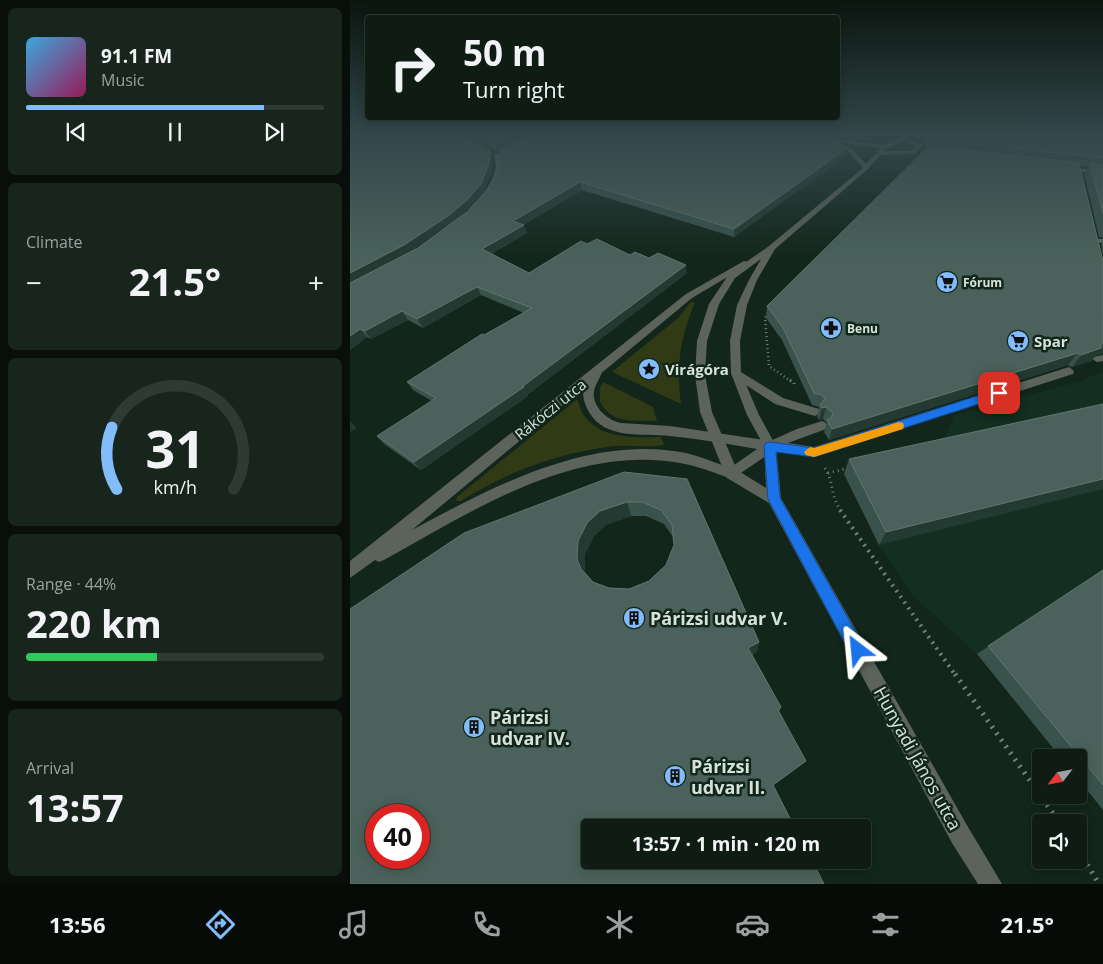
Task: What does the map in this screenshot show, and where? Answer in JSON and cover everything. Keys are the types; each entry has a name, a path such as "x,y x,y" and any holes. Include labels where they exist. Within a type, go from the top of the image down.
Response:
{"street":[{"path":"490,189 496,177"},
{"name":"Rákóczi utca","path":"351,568 597,372 689,296 772,248 855,177"},
{"path":"1092,231 1095,244 1103,241"},
{"name":"Rákóczi utca","path":"742,306 753,280 772,248"},
{"name":"Rákóczi utca","path":"715,438 706,412 700,375 702,341 714,304 732,276 753,260"},
{"name":"Hunyadi János utca","path":"742,306 735,341 736,373 753,415 770,446 774,499 960,836 991,884"},
{"path":"597,372 588,392 591,408 603,421 621,428 670,431 814,452 943,409 1069,371"},
{"path":"736,373 779,401 796,408 815,412"},
{"path":"732,474 770,446 801,432 822,426"},
{"path":"715,438 732,474 774,499"},
{"name":"Rákóczi utca","path":"351,568 504,489 564,466 604,458 657,455 696,460 732,474"}],"path":[{"path":"801,190 819,177"},
{"path":"772,305 765,318 769,366 794,383 798,401 796,408"},
{"path":"814,452 828,473 834,501 1053,814"},
{"path":"828,473 856,467"},
{"path":"1087,864 1100,884"}],"shaded area":[{"path":"691,302 695,303 686,328 679,365 681,404 612,372 678,318"},
{"path":"1103,372 1103,810 1088,778 1088,749 1054,749 977,654 911,594 879,545 944,442 954,415 1077,382"},
{"path":"603,382 653,407 657,421 625,420 611,415 600,402 600,388"},
{"path":"576,400 590,423 600,429 611,434 623,436 661,437 664,445 614,446 568,454 513,473 461,501 456,501 457,497"}],"building":[{"path":"350,177 484,177 481,184 467,200 448,216 404,245 350,273"},
{"path":"494,177 807,177 734,229 580,182 513,221 524,225 482,249 529,273 581,241 587,244 597,239 630,255 635,252 649,258 658,253 686,265 524,387 414,462 377,436 436,398 407,382 482,334 484,335 532,308 477,287 417,319 402,311 365,331 360,329 350,336 350,283 418,248 467,212 486,191"},
{"name":"Fórum","path":"897,177 1082,177 1103,261 1103,343 1101,348 1081,355 1078,353 832,429 827,420 831,418 833,413 826,407 822,408 820,405 825,399 822,395 814,393 783,328 767,306"},
{"path":"1094,177 1103,177 1103,214"},
{"path":"1103,404 1103,479 886,532 849,459"},
{"path":"624,472 687,479 759,642 748,648 781,707 778,710 806,761 773,785 790,819 581,819 581,869 816,869 824,884 350,884 350,609 464,533","holes":["627,502 642,502 661,510 672,525 674,545 666,565 649,581 629,589 609,588 593,582 581,569 577,559 578,541 587,523 600,511"]},
{"path":"1103,570 1103,785 1088,767 1088,749 1073,749 988,646"}],"slow traffic":[{"path":"810,452 899,426"}],"place":[{"name":"Fórum","path":"947,282"},
{"name":"Benu","path":"831,328"},
{"name":"Spar","path":"1018,341"},
{"name":"Virágóra","path":"649,369"},
{"name":"Párizsi udvar V.","path":"634,618"},
{"name":"Párizsi udvar IV.","path":"474,727"},
{"name":"Párizsi udvar II.","path":"675,776"}],"route":[{"path":"858,650 774,499 770,446 814,452 999,393"}]}
